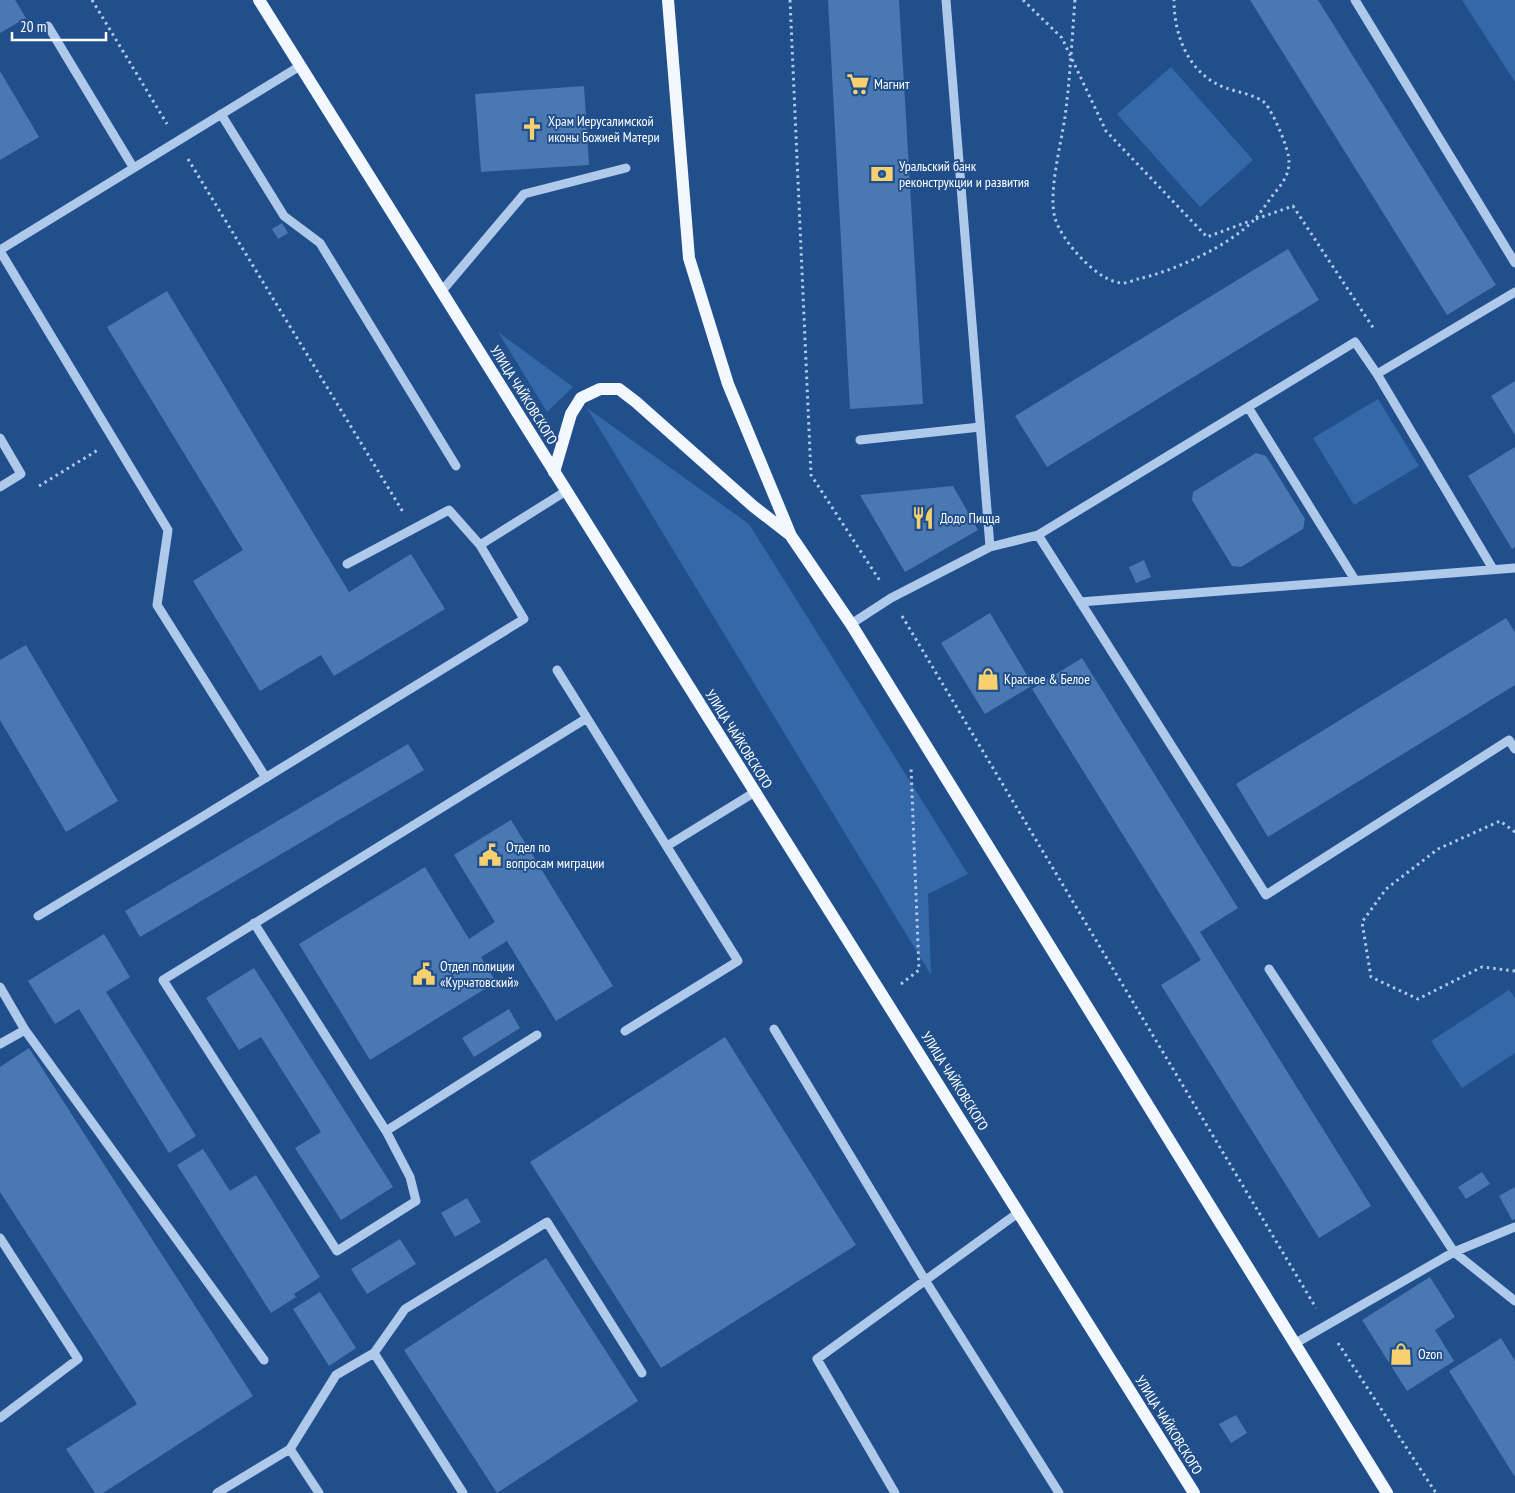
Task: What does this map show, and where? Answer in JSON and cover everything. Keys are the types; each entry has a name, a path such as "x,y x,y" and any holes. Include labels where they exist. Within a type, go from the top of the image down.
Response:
{"main road":[{"name":"УЛИЦА ЧАЙКОВСКОГО","path":"258,0 885,997 1194,1493"},
{"path":"668,0 689,258 728,384 791,536 851,624 1387,1493"},
{"path":"554,472 571,414 581,398 600,389 619,389 753,506 791,536"}],"street":[{"path":"946,0 990,547"},
{"path":"1354,0 1515,263"},
{"path":"48,26 133,168"},
{"path":"266,778 157,605 168,530 0,250 300,66"},
{"path":"221,114 284,216 320,243 456,466"},
{"path":"441,292 524,194 626,168"},
{"path":"1377,374 1515,292"},
{"path":"851,624 891,598 990,547 1038,535 1355,342 1377,374 1493,569"},
{"path":"1248,407 1354,580"},
{"path":"860,440 980,427"},
{"path":"0,438 22,474 0,487"},
{"path":"480,545 566,491"},
{"path":"38,916 266,778 524,618 480,545 449,510 346,564"},
{"path":"1038,535 1266,895 1510,740 1515,749"},
{"path":"1080,602 1515,568"},
{"path":"557,670 738,961 625,1031"},
{"path":"254,923 386,1131 410,1176 416,1201 336,1251 163,980 254,923 587,718"},
{"path":"667,846 755,792"},
{"path":"1269,969 1454,1252 1515,1301"},
{"path":"0,987 25,1030 264,1360"},
{"path":"774,1028 925,1280 1059,1493"},
{"path":"0,1044 25,1030"},
{"path":"386,1131 537,1036"},
{"path":"895,1493 817,1359 1018,1213"},
{"path":"217,1493 290,1449 336,1375 374,1353 404,1309 546,1222 642,1373"},
{"path":"1294,1344 1454,1252 1515,1227"},
{"path":"0,1238 78,1359 0,1418"},
{"path":"374,1353 463,1493"},
{"path":"290,1449 319,1493"}],"path":[{"path":"92,0 413,529"},
{"path":"790,0 811,475 891,598 1326,1324 1436,1493"},
{"path":"1023,0 1062,38 1106,131 1207,237 1292,206 1374,330"},
{"path":"1074,0 1065,118 1052,204 1060,230 1082,260 1095,271 1123,283 1154,276 1195,260 1238,233 1254,220 1284,181 1290,160 1282,136 1264,103 1217,85 1195,68 1179,39 1174,19 1174,0"},
{"path":"33,489 114,440"},
{"path":"885,997 919,970 911,758"},
{"path":"1515,832 1500,821 1438,849 1386,889 1362,922 1372,978 1418,999 1482,967 1515,971"}],"shaded area":[{"path":"1462,0 1515,0 1515,82"},
{"path":"1171,67 1253,160 1200,207 1117,114"},
{"path":"498,332 573,387 547,412"},
{"path":"1378,399 1419,466 1354,505 1313,438"},
{"path":"587,408 749,524 968,874 928,894 931,975"},
{"path":"1509,990 1515,998 1515,1053 1462,1088 1431,1041"}],"building":[{"path":"0,0 15,0 26,18 0,33"},
{"path":"828,0 899,0 923,404 850,409"},
{"path":"1250,0 1318,0 1496,285 1447,315"},
{"path":"0,71 39,137 0,160"},
{"name":"Храм Иерусалимской иконы Божией Матери","path":"584,86 589,165 481,172 475,94"},
{"path":"282,223 288,233 278,239 272,229"},
{"path":"1288,249 1319,300 1047,467 1015,416"},
{"path":"167,291 349,592 411,554 445,609 334,676 321,655 260,691 193,581 243,550 107,327"},
{"path":"1515,381 1515,435 1491,396"},
{"path":"1515,447 1515,547 1512,549 1468,476"},
{"path":"1256,453 1266,456 1305,519 1303,529 1241,567 1232,566 1192,500 1193,492"},
{"path":"953,486 978,530 905,572 860,495"},
{"path":"1144,560 1151,577 1136,583 1129,567"},
{"path":"990,613 1033,685 985,714 941,643"},
{"path":"1506,618 1515,632 1515,685 1268,837 1236,784"},
{"path":"26,645 118,801 66,832 0,720 0,660"},
{"path":"1082,658 1238,908 1200,932 1371,1206 1319,1238 1161,985 1201,960 1032,689"},
{"path":"408,744 424,770 140,937 125,911"},
{"path":"511,820 613,986 556,1021 507,941 481,957 496,982 370,1060 299,944 425,867 469,939 495,922 454,855"},
{"path":"104,934 130,977 106,992 196,1136 169,1153 79,1009 55,1024 28,981"},
{"path":"254,968 393,1187 341,1220 295,1148 321,1132 261,1037 239,1050 206,998"},
{"path":"509,1009 520,1028 474,1057 462,1038"},
{"path":"725,1037 856,1245 661,1368 530,1162"},
{"path":"29,1048 253,1396 103,1493 95,1493 66,1449 137,1404 0,1192 0,1067"},
{"path":"203,1149 230,1191 256,1175 320,1277 294,1294 296,1297 271,1313 177,1165"},
{"path":"1482,1172 1490,1184 1466,1199 1458,1187"},
{"path":"1515,1187 1515,1219 1512,1220 1499,1196"},
{"path":"467,1198 481,1222 455,1237 441,1213"},
{"path":"400,1239 416,1264 367,1294 351,1269"},
{"path":"546,1258 638,1401 497,1493 404,1350"},
{"path":"1430,1277 1455,1317 1435,1330 1454,1361 1407,1391 1362,1320"},
{"path":"320,1292 356,1348 329,1366 293,1309"},
{"path":"1501,1338 1515,1361 1515,1477 1449,1371"},
{"path":"1236,1415 1247,1433 1231,1443 1219,1424"}],"place":[{"name":"Магнит","path":"858,84"},
{"name":"Храм Иерусалимской иконы Божией Матери","path":"532,129"},
{"name":"Уральский банк реконструкции и развития","path":"882,174"},
{"name":"Додо Пицца","path":"923,518"},
{"name":"Красное & Белое","path":"988,679"},
{"name":"Отдел по вопросам миграции","path":"490,855"},
{"name":"Отдел полиции «Курчатовский»","path":"424,974"},
{"name":"Ozon","path":"1401,1354"}]}
